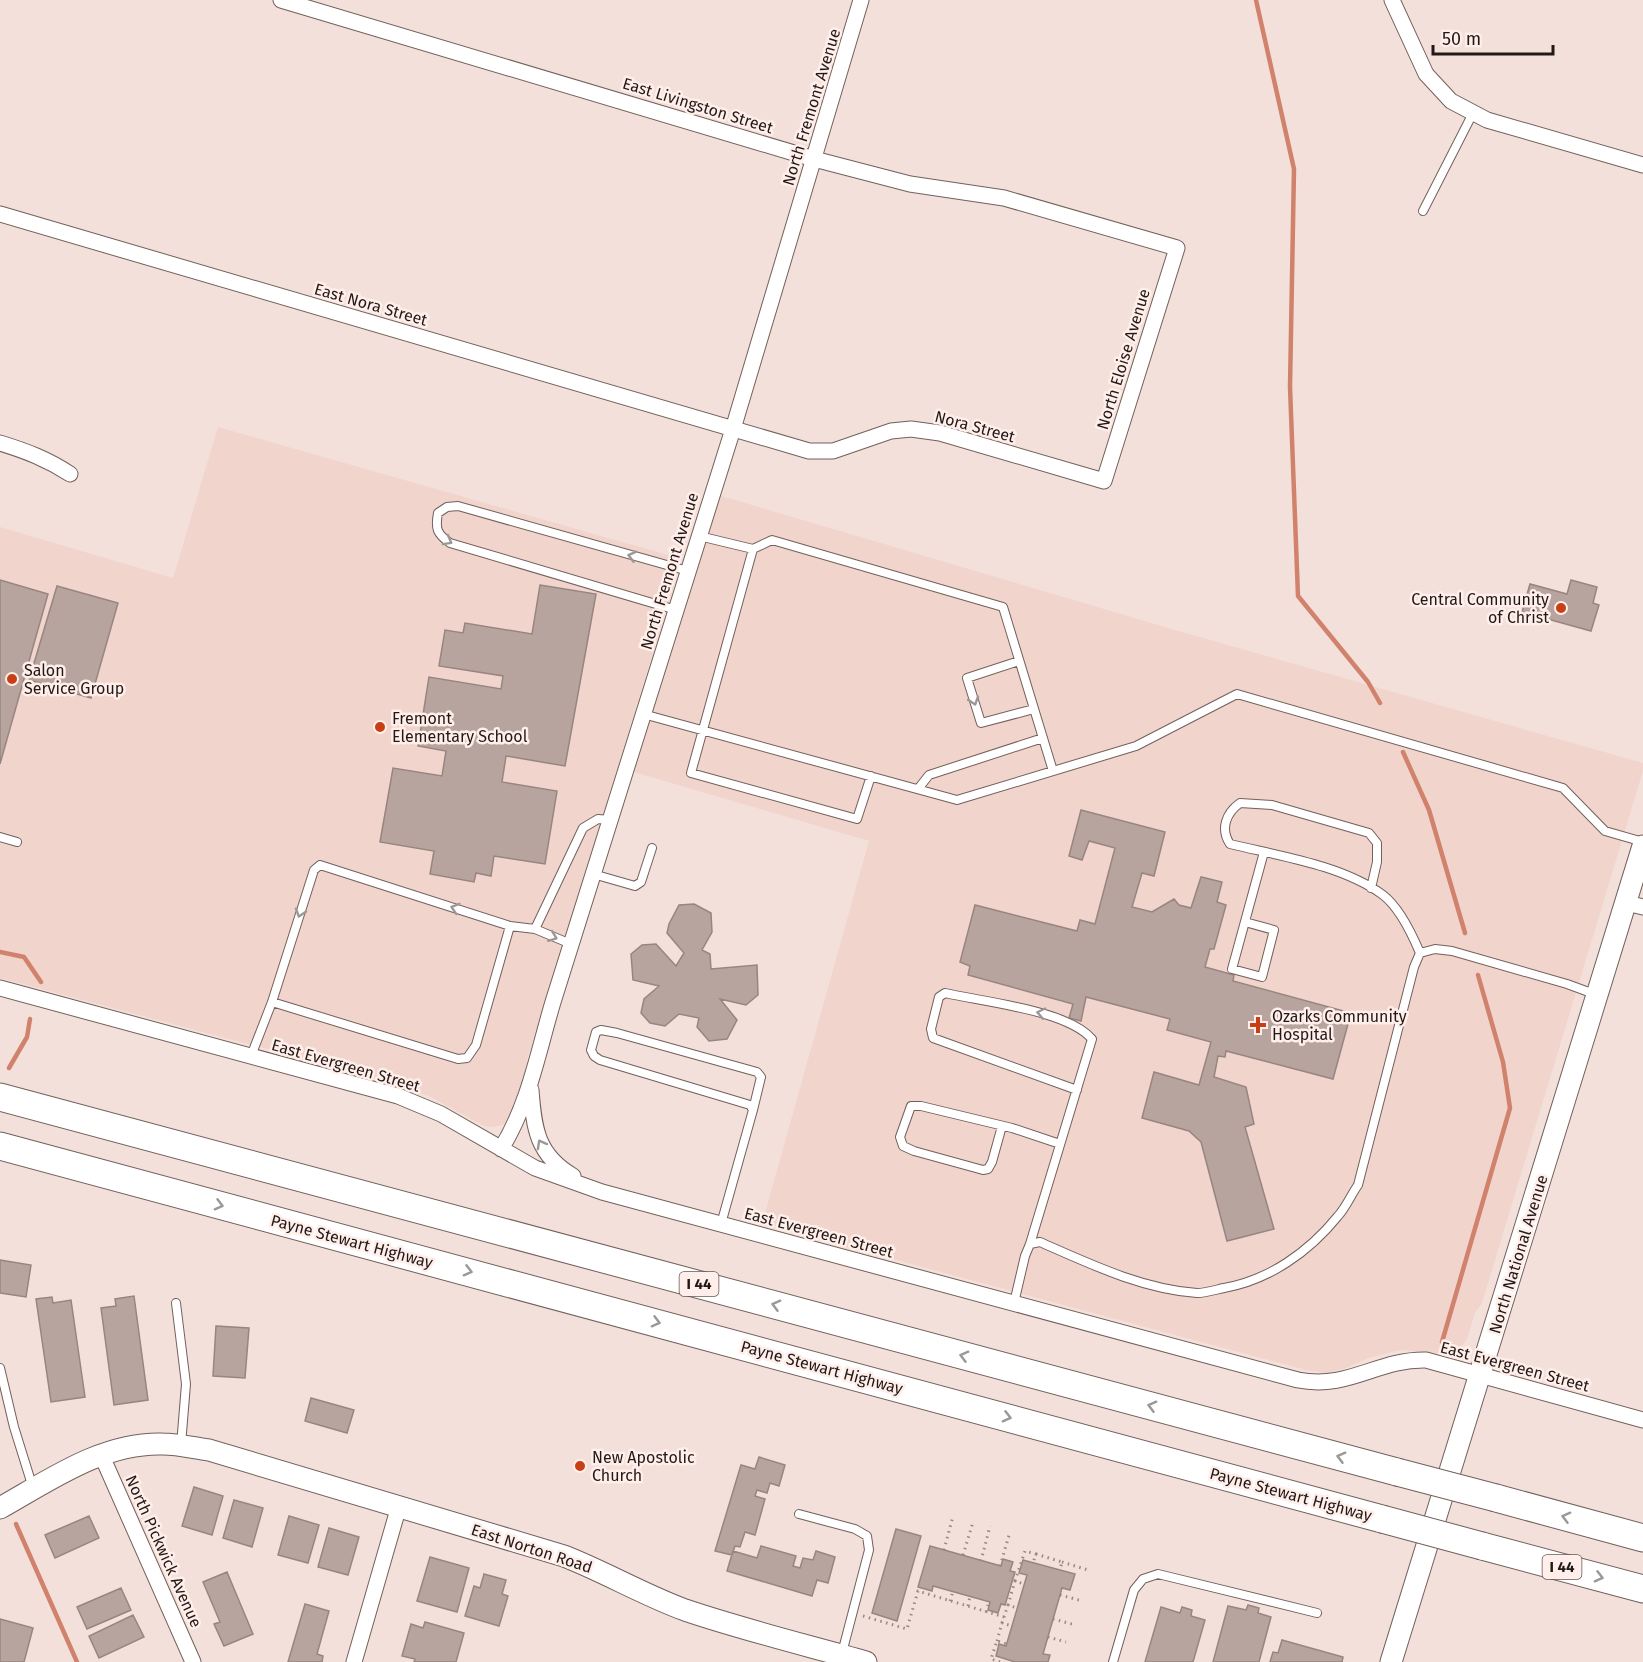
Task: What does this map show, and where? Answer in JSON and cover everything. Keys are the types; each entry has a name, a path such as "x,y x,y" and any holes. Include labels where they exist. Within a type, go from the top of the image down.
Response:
{"highway":[{"name":"I 44","path":"0,1097 1643,1538"},
{"name":"Payne Stewart Highway","path":"0,1146 1643,1589"},
{"path":"0,1159 180,1195"}],"main road":[{"name":"North National Avenue","path":"1391,1662 1598,995 1635,905 1643,844"},
{"name":"East Norton Road","path":"0,1508 101,1454 162,1444 209,1450 564,1556 687,1610 866,1662"}],"street":[{"name":"East Livingston Street","path":"281,0 814,159 909,184 1004,198 1177,248"},
{"name":"North Fremont Avenue","path":"501,1149 512,1130 530,1086 571,944 733,429 861,0"},
{"path":"1392,0 1426,74 1450,101 1487,120 1643,165"},
{"name":"East Nora Street","path":"0,214 733,429"},
{"name":"North Eloise Avenue","path":"1104,481 1177,248"},
{"name":"Nora Street","path":"733,429 809,451 833,451 891,431 911,429 939,433 1104,481"},
{"path":"0,443 41,457 69,474"},
{"name":"East Evergreen Street","path":"0,988 398,1096 441,1114 546,1173 602,1192 1310,1382 1345,1380 1389,1364 1414,1360 1438,1362 1643,1420"},
{"path":"530,1086 535,1133 544,1151 558,1167 602,1192"},
{"name":"North Pickwick Avenue","path":"101,1454 193,1662"},
{"path":"354,1662 399,1506"}],"lane":[{"path":"1423,211 1473,113"},
{"path":"676,610 450,543 439,535 436,526 438,513 447,507 458,506 688,571"},
{"path":"699,536 753,549 772,540 1003,607 1053,771"},
{"path":"753,549 692,774 857,819 871,776"},
{"path":"1019,661 967,678 981,723 1034,709"},
{"path":"643,714 957,800 1136,746 1237,694 1563,788 1605,831 1643,844"},
{"path":"918,789 929,775 1043,738"},
{"path":"1030,1244 1040,1242 1094,1266 1159,1288 1199,1293 1241,1285 1286,1263 1314,1242 1339,1215 1358,1185 1414,967 1420,953 1410,928 1385,896 1371,888 1350,876 1230,844 1225,837 1226,820 1230,810 1240,803 1272,805 1369,833 1377,843 1377,862 1371,888"},
{"path":"535,929 583,828 598,819 610,820"},
{"path":"0,837 17,842"},
{"path":"593,874 635,886 641,882 652,848"},
{"path":"1245,922 1274,930 1262,977 1232,969 1264,852"},
{"path":"252,1056 272,1002 314,870 320,865 510,926 535,929 571,944"},
{"path":"272,1002 458,1059 467,1058 476,1045 510,926"},
{"path":"1420,953 1435,949 1452,951 1598,995"},
{"path":"1014,1303 1025,1256 1030,1244 1077,1090 1092,1039 1076,1025 1058,1017 945,993 939,997 931,1029 933,1038 1077,1090"},
{"path":"721,1224 753,1110 761,1077 757,1072 617,1033 601,1030 596,1032 591,1050 600,1060 745,1102 753,1110"},
{"path":"1002,1126 992,1162 988,1169 983,1170 914,1151 903,1146 900,1137 911,1106 921,1106 1002,1126 1060,1144"},
{"path":"176,1303 186,1384 187,1447"},
{"path":"0,1368 14,1427 34,1489"},
{"path":"799,1514 855,1529 867,1536 869,1550 841,1655"},
{"path":"1113,1662 1134,1590 1143,1580 1158,1574 1317,1612"}],"path":[{"path":"944,1550 953,1516"},
{"path":"963,1556 973,1521"},
{"path":"981,1561 990,1526"},
{"path":"1000,1566 1010,1532"},
{"path":"999,1662 991,1659 1025,1551 1088,1570"},
{"path":"1033,1563 1036,1554"},
{"path":"1060,1570 1062,1562"},
{"path":"1015,1581 1024,1584"},
{"path":"852,1613 907,1629 918,1591 1004,1617"},
{"path":"950,1601 952,1591"},
{"path":"1060,1595 1079,1600"},
{"path":"968,1606 970,1596"},
{"path":"986,1612 989,1602"},
{"path":"1008,1605 1017,1608"},
{"path":"1053,1619 1072,1624"},
{"path":"1002,1623 1012,1626"},
{"path":"1048,1637 1066,1642"},
{"path":"997,1641 1007,1644"}],"shaded area":[{"name":"Fremont Elementary School","path":"218,427 682,559 527,1060 517,1110 511,1120 502,1125 484,1126 431,1097 372,1077 0,978 0,527 173,578"},
{"path":"718,495 1175,630 1643,763 1643,771 1482,1303 1475,1313 1467,1339 1462,1346 1448,1354 1400,1350 1327,1373 1306,1370 762,1224 869,841 634,772"}],"building":[{"name":"Salon Service Group","path":"0,580 48,594 0,764"},
{"name":"Central Community of Christ","path":"1571,580 1597,587 1593,603 1599,605 1591,631 1522,612 1530,584 1567,594"},
{"path":"540,585 596,594 565,766 506,756 502,782 557,791 545,864 494,856 491,876 476,873 474,882 430,874 434,851 380,842 393,768 442,776 446,751 418,746 429,677 501,689 503,676 439,666 445,630 463,633 465,623 532,634"},
{"path":"57,586 118,603 91,698 29,680"},
{"name":"Ozarks Community Hospital","path":"1081,810 1165,832 1154,876 1142,873 1132,907 1152,912 1174,899 1179,905 1191,908 1201,877 1222,882 1217,902 1226,905 1214,949 1210,949 1205,967 1234,975 1233,981 1351,1013 1333,1079 1226,1051 1225,1057 1218,1056 1214,1077 1246,1087 1254,1124 1245,1127 1274,1229 1227,1241 1201,1142 1189,1131 1142,1118 1154,1072 1199,1085 1211,1042 1167,1030 1170,1019 1086,997 1081,1021 1069,1018 1073,1004 968,975 970,966 960,962 975,905 1077,931 1080,920 1095,924 1115,848 1089,841 1082,860 1069,856"},
{"path":"694,904 711,913 712,932 702,950 710,954 711,969 757,965 758,995 746,1005 720,999 737,1020 727,1039 709,1041 697,1027 699,1018 679,1014 665,1026 650,1023 641,1013 644,999 659,986 633,980 631,954 642,945 656,944 676,966 684,953 667,933 669,924 679,905"},
{"path":"0,1260 31,1265 26,1297 0,1293"},
{"path":"134,1296 148,1400 114,1405 101,1308 116,1306 115,1299"},
{"path":"52,1297 53,1303 71,1300 85,1397 51,1402 36,1299"},
{"path":"216,1326 249,1328 245,1378 213,1376"},
{"path":"311,1398 354,1410 347,1433 305,1421"},
{"path":"759,1457 785,1465 779,1486 770,1483 767,1493 757,1490 755,1496 765,1499 755,1535 745,1532 740,1547 735,1546 732,1555 715,1551 741,1465 755,1469"},
{"path":"194,1487 223,1496 212,1535 182,1526"},
{"path":"234,1500 263,1508 252,1547 223,1538"},
{"path":"89,1516 99,1538 55,1558 45,1535"},
{"path":"289,1516 319,1525 308,1563 278,1555"},
{"path":"329,1528 359,1537 348,1575 318,1567"},
{"path":"896,1529 921,1536 897,1621 872,1613"},
{"path":"761,1546 796,1556 793,1566 800,1568 803,1558 813,1560 816,1551 835,1557 828,1583 817,1580 812,1596 727,1571 733,1551 757,1558"},
{"path":"930,1546 1001,1566 1003,1559 1013,1562 1010,1571 1015,1572 1005,1605 1001,1604 998,1613 988,1610 990,1602 933,1586 932,1591 918,1587"},
{"path":"430,1557 469,1568 457,1612 417,1601"},
{"path":"1023,1560 1075,1574 1070,1590 1062,1588 1043,1654 1050,1655 1048,1662 1015,1662 996,1656 999,1644 1006,1646 1027,1575 1019,1573"},
{"path":"227,1572 253,1634 224,1646 214,1624 220,1622 203,1582"},
{"path":"484,1574 506,1580 502,1594 508,1596 499,1626 465,1616 474,1586 480,1588"},
{"path":"121,1588 131,1610 87,1629 77,1607"},
{"path":"305,1604 329,1611 317,1654 323,1656 322,1662 288,1662"},
{"path":"1248,1605 1259,1608 1258,1613 1271,1617 1259,1662 1213,1662 1228,1606 1246,1610"},
{"path":"1161,1607 1180,1613 1182,1607 1192,1610 1191,1616 1205,1620 1193,1662 1145,1662"},
{"path":"133,1615 144,1637 99,1658 89,1636"},
{"path":"0,1619 33,1628 24,1662 0,1662"},
{"path":"425,1622 464,1633 456,1662 414,1662 415,1659 402,1656 411,1624 423,1628"},
{"path":"1282,1640 1343,1657 1342,1662 1270,1662 1273,1652 1278,1653"}],"waterway":[{"path":"1256,0 1294,169 1290,387 1298,596 1368,682 1380,703"},
{"path":"1403,752 1429,810 1465,933"},
{"path":"0,952 24,957 41,982"},
{"path":"1442,1342 1510,1108 1503,1062 1478,975"},
{"path":"9,1068 27,1037 30,1019"},
{"path":"16,1524 77,1662"}],"place":[{"name":"Central Community of Christ","path":"1561,608"},
{"name":"Salon Service Group","path":"12,679"},
{"name":"Fremont Elementary School","path":"380,727"},
{"name":"Ozarks Community Hospital","path":"1258,1025"},
{"name":"New Apostolic Church","path":"580,1466"}]}
